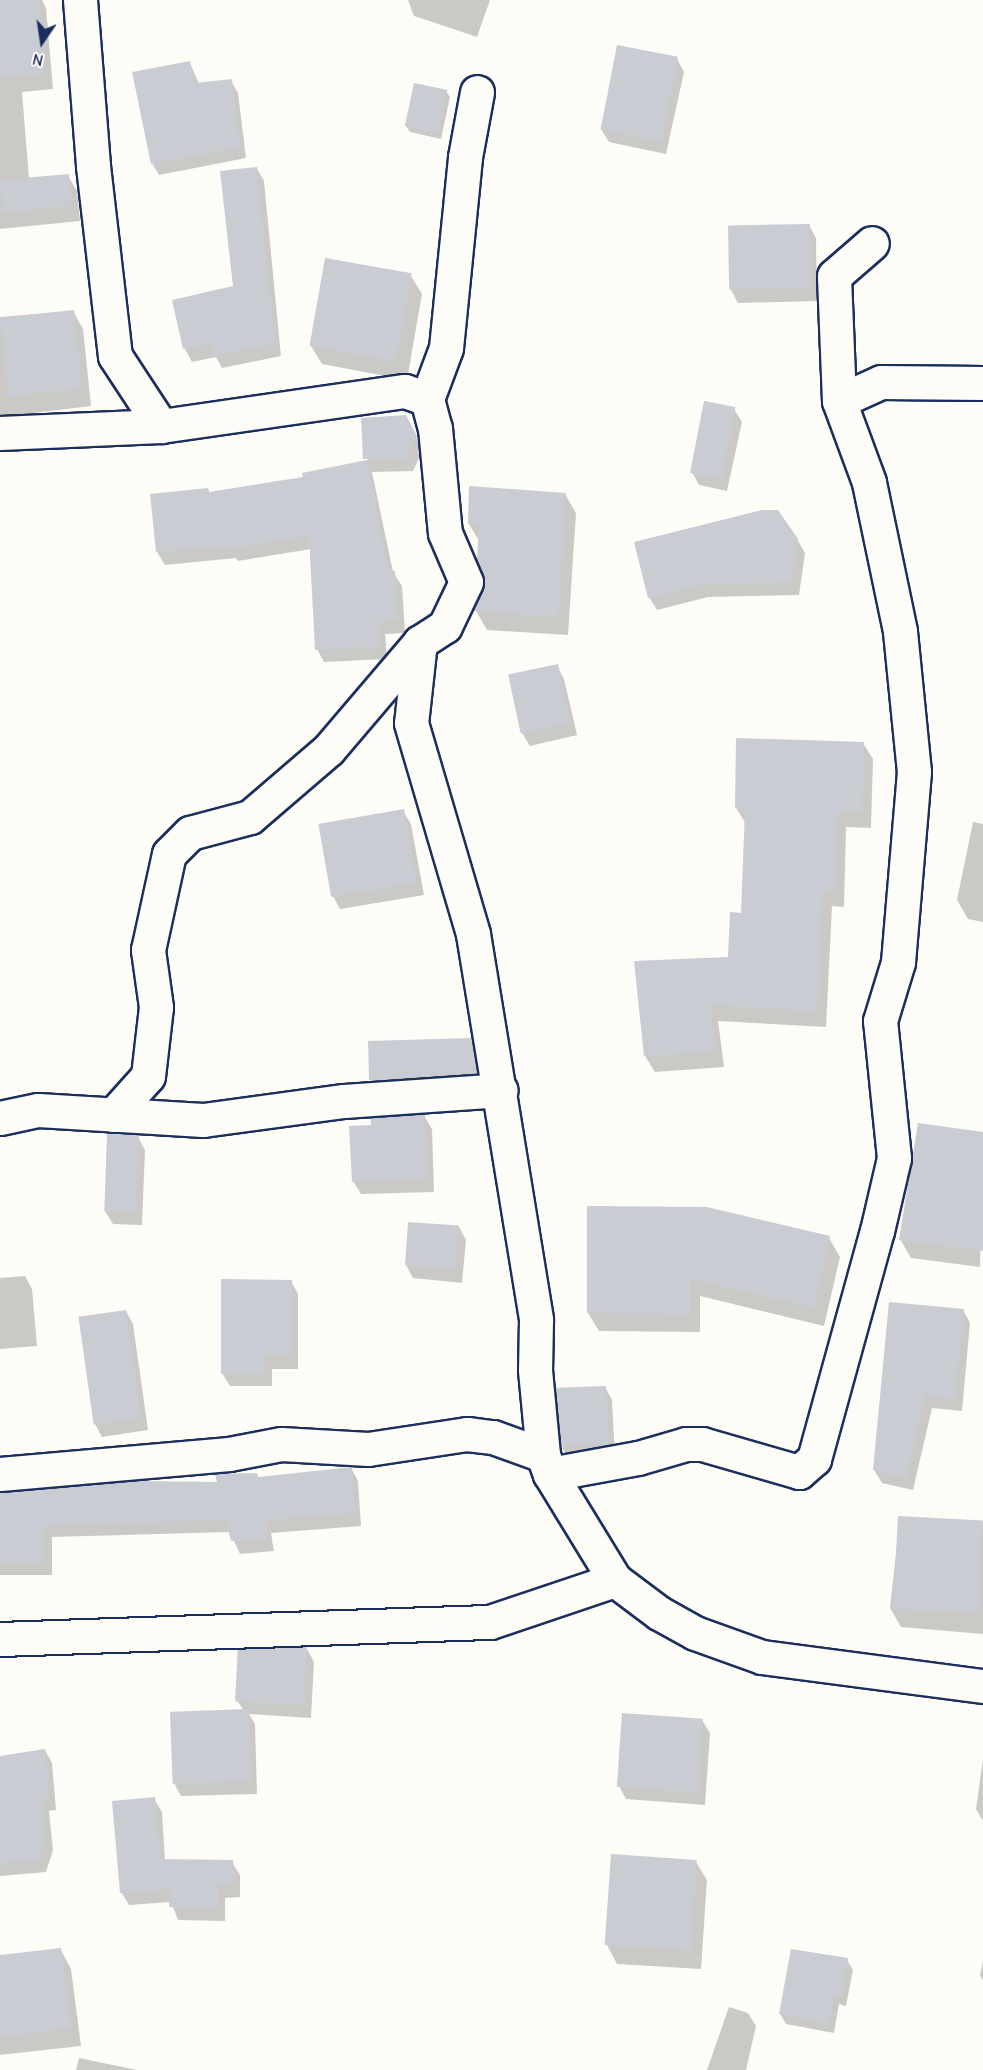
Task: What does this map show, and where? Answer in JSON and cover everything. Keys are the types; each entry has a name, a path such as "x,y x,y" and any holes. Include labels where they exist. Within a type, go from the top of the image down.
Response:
{"street":[{"path":"80,0 93,166 115,356 161,426"},
{"path":"113,1115 148,1076 156,1007 148,950 169,854 190,833 250,817 328,749 420,642 445,626 466,582 445,533 435,428 427,399 446,348 464,168 477,92"},
{"path":"0,1474 229,1454 281,1444 368,1449 467,1434 493,1437 547,1464 638,1458 686,1444 702,1444 800,1472 814,1459 828,1417 894,1158 880,1021 898,962 914,772 900,631 869,482 839,400 834,276 872,243"},
{"path":"839,400 880,382 983,383"},
{"path":"0,433 161,426 405,392 427,399"},
{"path":"420,642 411,723 473,934 501,1090 536,1320 534,1370 547,1464 615,1580 659,1613 695,1633 762,1657 983,1686"},
{"path":"0,1118 38,1110 203,1120 344,1101 501,1090"},
{"path":"0,1639 490,1623 615,1580"}],"building":[{"path":"0,0 39,0 45,74 0,78"},
{"path":"617,45 678,57 661,141 601,129"},
{"path":"190,61 195,83 232,79 240,147 151,164 132,72"},
{"path":"414,83 447,90 438,133 405,126"},
{"path":"257,167 275,343 213,356 210,343 183,349 172,300 233,286 220,171"},
{"path":"69,174 72,206 3,212 0,180"},
{"path":"810,224 811,288 729,289 728,225"},
{"path":"325,258 412,273 396,361 310,346"},
{"path":"74,310 82,389 9,396 0,318"},
{"path":"704,401 735,407 721,479 690,473"},
{"path":"406,415 417,436 406,459 363,459 361,418"},
{"path":"367,460 388,570 395,571 398,620 379,621 380,646 315,650 309,536 229,548 228,545 156,552 150,494 208,488 209,492 303,477 302,473"},
{"path":"469,486 566,493 558,617 474,611 485,582 477,560 479,525 468,524"},
{"path":"762,510 778,510 798,539 792,582 700,585 648,598 634,542"},
{"path":"558,664 570,723 521,733 508,675"},
{"path":"736,738 864,742 862,812 838,811 836,891 823,890 817,1011 710,1005 716,1052 644,1056 634,961 728,957 730,912 741,913 745,809 735,808"},
{"path":"404,809 417,882 331,897 318,824"},
{"path":"471,1038 477,1073 369,1080 368,1041"},
{"path":"425,1114 428,1179 352,1182 349,1126 371,1125 371,1118"},
{"path":"918,1123 983,1132 983,1251 899,1240"},
{"path":"107,1134 139,1135 136,1212 104,1211"},
{"path":"587,1206 707,1207 830,1236 814,1308 690,1279 690,1314 587,1313"},
{"path":"408,1222 459,1226 456,1268 405,1265"},
{"path":"221,1279 292,1280 292,1356 265,1356 265,1374 221,1374"},
{"path":"889,1302 964,1309 955,1399 925,1395 906,1478 873,1470"},
{"path":"126,1310 141,1418 94,1425 78,1317"},
{"path":"606,1386 608,1444 558,1446 556,1388"},
{"path":"352,1467 355,1513 265,1520 268,1538 231,1541 226,1520 45,1525 45,1562 0,1562 0,1492 137,1481 217,1482 215,1474 257,1473 258,1477"},
{"path":"898,1516 983,1520 978,1613 893,1609"},
{"path":"238,1643 307,1647 304,1705 235,1701"},
{"path":"249,1709 252,1781 173,1784 170,1712"},
{"path":"622,1713 703,1719 698,1792 617,1787"},
{"path":"45,1749 49,1797 43,1798 46,1836 39,1860 0,1863 0,1756"},
{"path":"155,1797 160,1859 233,1860 234,1884 218,1885 218,1909 169,1907 170,1889 120,1893 112,1801"},
{"path":"611,1854 697,1860 690,1951 605,1945"},
{"path":"61,1948 71,2028 0,2036 0,1955"},
{"path":"791,1949 848,1958 841,1996 834,1995 829,2024 779,2014"}]}
